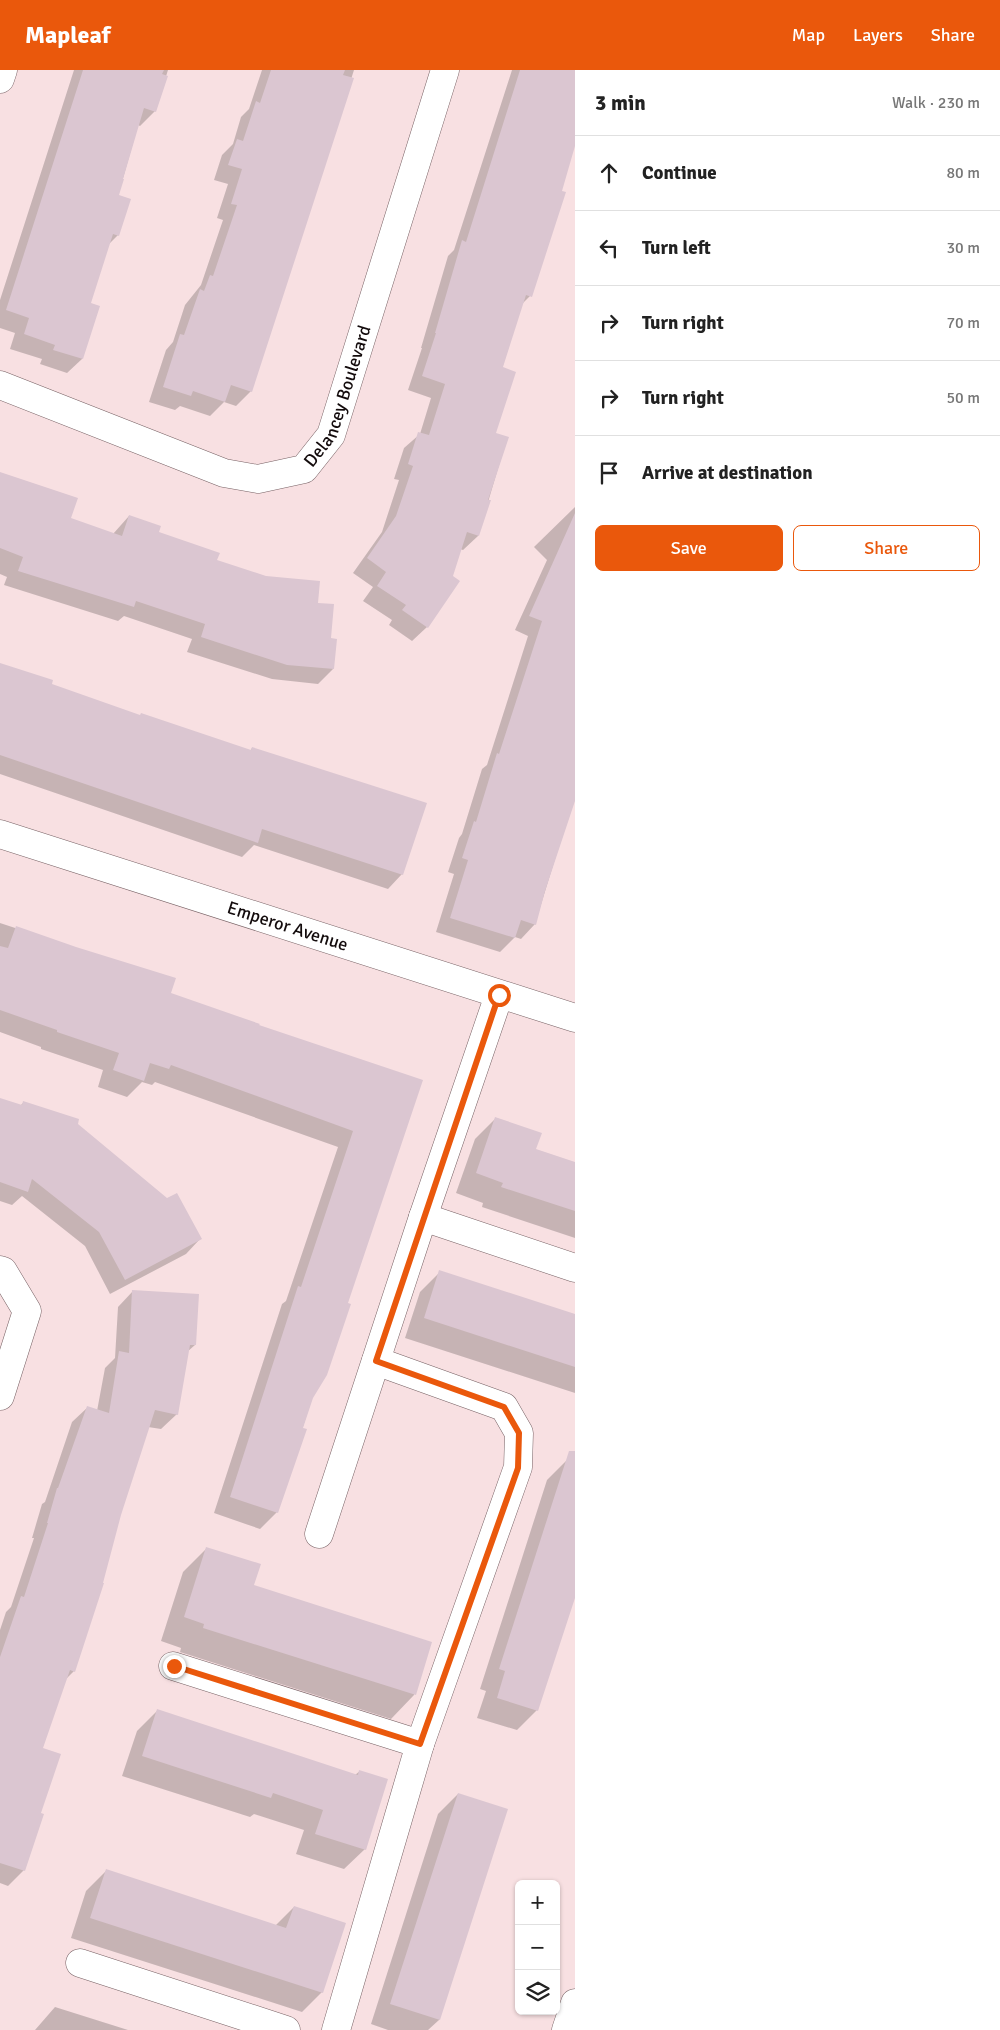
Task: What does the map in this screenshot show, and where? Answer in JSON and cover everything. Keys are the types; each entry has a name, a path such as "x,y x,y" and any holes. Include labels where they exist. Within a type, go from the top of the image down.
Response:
{"street":[{"path":"0,79 3,70"},
{"name":"Delancey Boulevard","path":"0,385 224,473 258,480 304,469 331,435 445,70"},
{"name":"Emperor Avenue","path":"0,834 575,1018"},
{"path":"319,1534 423,1217 499,995"},
{"path":"423,1217 575,1268"},
{"path":"0,1270 3,1271 27,1311 0,1396"},
{"path":"336,2030 420,1744 518,1468 519,1433 504,1407 376,1361"},
{"path":"174,1666 420,1744"},
{"path":"80,1962 286,2030"},
{"path":"566,2030 575,2003"}],"building":[{"path":"83,70 164,70 162,74 168,76 156,112 144,108 119,195 131,199 119,236 113,234 91,303 100,306 83,359 53,350 55,345 24,334 29,318 6,310"},
{"path":"271,70 345,70 343,75 354,78 252,392 231,385 225,402 193,391 191,396 163,387 180,334 184,335 200,289 204,291 210,275 213,276 237,205 231,204 242,169 228,165 237,139 243,141 256,101 260,103"},
{"path":"520,70 575,70 575,146 562,191 566,192 532,297 526,295 503,367 516,372 496,433 509,437 488,500 491,500 479,536 467,532 453,576 460,581 428,628 402,610 406,605 377,586 386,572 367,558 396,516 413,466 408,464 418,432 429,435 445,384 422,376 462,240 466,242"},
{"path":"0,472 78,498 71,518 122,536 129,515 161,526 159,532 220,553 217,560 266,576 320,581 318,603 334,604 331,638 337,639 334,669 287,665 201,637 205,624 136,601 134,607 18,571 23,557 0,548"},
{"path":"575,513 575,801 545,891 536,925 521,920 515,938 450,918 468,860 462,858 474,821 476,822 497,753 499,754 542,621 529,616"},
{"path":"0,663 53,680 52,684 140,715 141,713 251,750 252,747 427,803 403,875 262,829 258,843 0,755"},
{"path":"16,926 176,978 171,993 259,1025 423,1080 348,1303 351,1304 327,1375 313,1398 303,1428 307,1429 278,1513 230,1497 298,1286 301,1287 353,1131 171,1065 169,1069 150,1063 144,1081 113,1070 119,1053 0,1010 0,946 8,948"},
{"path":"0,1098 22,1105 23,1101 79,1119 78,1124 167,1198 177,1193 202,1239 125,1280 99,1232 32,1179 28,1192 0,1182"},
{"path":"495,1117 542,1133 536,1149 575,1162 575,1211 501,1187 503,1183 476,1173"},
{"path":"439,1270 575,1314 575,1367 424,1318"},
{"path":"132,1290 199,1294 196,1345 190,1345 178,1415 155,1410 121,1515 104,1583 75,1672 70,1670 43,1748 61,1754 41,1813 44,1814 25,1871 0,1863 0,1657 21,1596 24,1597 48,1523 57,1488 87,1406 109,1413 119,1351 129,1353"},
{"path":"569,1451 575,1451 575,1598 538,1711 497,1698 505,1671 499,1669"},
{"path":"206,1547 261,1564 254,1585 432,1642 416,1695 203,1628 204,1624 184,1617"},
{"path":"157,1709 358,1775 359,1770 388,1779 366,1850 315,1834 323,1810 273,1793 271,1798 142,1756"},
{"path":"458,1793 508,1809 440,2020 390,2004"},
{"path":"106,1869 286,1928 294,1906 346,1923 323,1993 90,1918"}],"route":[{"path":"174,1666 420,1744 518,1468 519,1433 504,1407 376,1361 499,995"}]}
